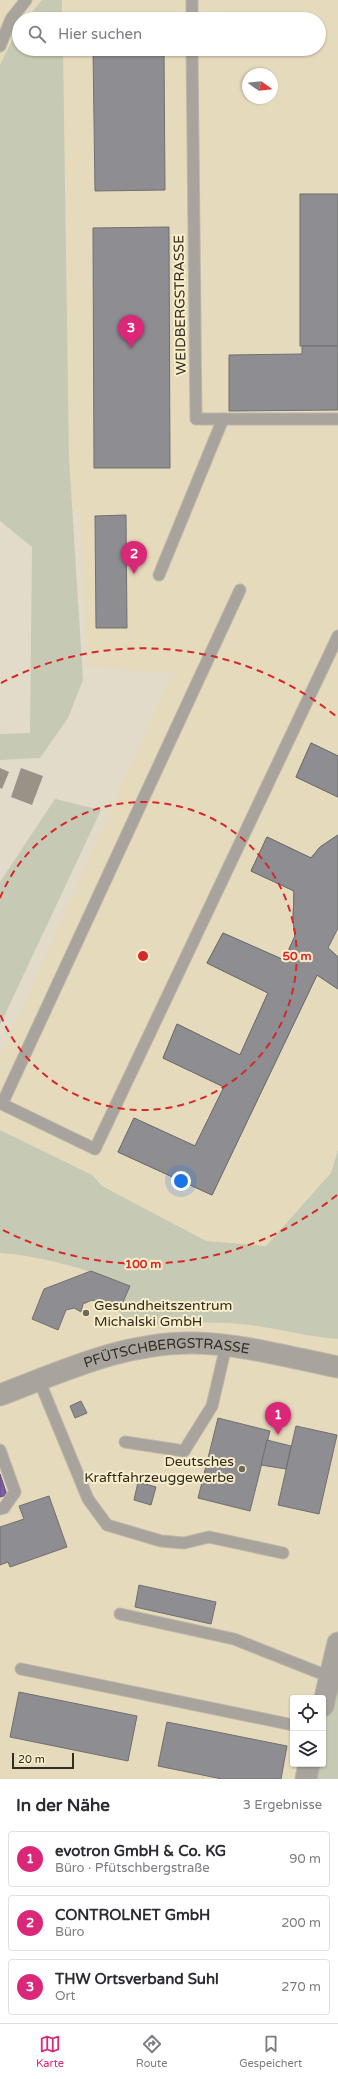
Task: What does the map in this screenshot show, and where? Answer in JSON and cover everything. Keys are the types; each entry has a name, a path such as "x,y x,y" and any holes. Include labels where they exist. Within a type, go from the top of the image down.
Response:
{"street":[{"name":"PFÜTSCHBERGSTRASSE","path":"0,1395 126,1350 162,1344 195,1343 226,1346 338,1367"},
{"path":"326,1695 338,1642"},
{"path":"306,1779 309,1767"}],"lane":[{"path":"17,12 26,0"},
{"path":"192,0 192,12"},
{"path":"0,46 12,18"},
{"name":"WEIDBERGSTRASSE","path":"192,56 196,419 338,419"},
{"path":"159,575 223,419"},
{"path":"240,590 2,1104 95,1149 338,636"},
{"path":"125,1442 184,1451 212,1406 226,1346"},
{"path":"39,1380 88,1499 107,1525 161,1542 184,1543 209,1537 283,1553"},
{"path":"0,1450 15,1492 4,1508 0,1509"},
{"path":"120,1614 234,1639 330,1677"},
{"path":"21,1669 290,1724"}],"shaded area":[{"path":"0,0 338,0 338,1651 324,1695 290,1695 290,1767 308,1767 306,1779 0,1779 0,1056 172,673 87,667 80,513 0,513"}],"green space":[{"path":"42,0 62,0 62,12 32,12"},
{"path":"12,40 12,56 63,56 69,458 83,680 68,718 40,758 0,760 0,734 30,733 32,547 0,521 0,65"},
{"path":"55,799 101,810 0,1025 0,882"},
{"path":"0,1130 92,1175 102,1186 206,1241 266,1246 331,1173 338,1150 338,1339 316,1337 235,1323 205,1322 131,1328 119,1311 130,1286 66,1265 33,1257 0,1253"},
{"path":"338,1651 338,1779 306,1779 308,1767 326,1767 326,1695"}],"building: Büros":[{"path":"0,1474 7,1495 0,1497"}],"building: Industrie":[{"path":"93,56 164,56 165,190 95,191"},
{"path":"300,194 338,194 338,346 300,346"},
{"path":"169,227 170,468 94,468 93,228"},
{"path":"302,346 338,346 338,410 229,411 229,355 302,354"},
{"path":"126,515 127,628 96,628 95,516"},
{"path":"311,743 338,756 338,797 296,777"},
{"path":"311,743 338,756 338,797 296,777"},
{"path":"338,835 338,862 328,875 319,895 314,914 319,932 328,948 338,957 338,989 317,975 212,1195 118,1152 134,1118 195,1146 224,1087 163,1058 177,1024 240,1055 268,993 207,963 223,933 284,960 295,936 293,921 294,891 251,871 267,837 311,858 320,847"},
{"path":"338,835 338,928 328,948 338,957 338,989 317,975 212,1195 118,1152 134,1118 195,1146 224,1087 163,1058 177,1024 240,1055 268,993 207,963 223,933 284,960 295,936 293,921 294,891 251,871 267,837 311,858 320,847"},
{"path":"91,1271 130,1286 119,1311 92,1300 83,1304 81,1312 74,1308 66,1310 58,1330 32,1319 44,1289"},
{"path":"81,1401 87,1413 75,1418 70,1406"},
{"path":"218,1418 270,1431 250,1511 198,1498"},
{"path":"296,1426 337,1435 319,1514 278,1505"},
{"path":"267,1440 291,1446 286,1469 261,1465"},
{"path":"138,1482 156,1487 151,1505 134,1500"},
{"path":"49,1496 67,1547 10,1567 8,1562 0,1565 0,1527 24,1519 19,1506"},
{"path":"139,1585 216,1602 211,1624 135,1607"},
{"path":"19,1692 137,1716 128,1761 10,1737"},
{"path":"167,1722 287,1746 281,1779 222,1779 158,1766"}],"building: Sonstige":[{"path":"0,768 9,772 2,789 0,788"},
{"path":"21,768 43,776 32,805 11,797"}],"place":[{"name":"THW Ortsverband Suhl","path":"131,348"},
{"name":"CONTROLNET GmbH","path":"134,574"},
{"name":"Gesundheitszentrum Michalski GmbH","path":"86,1313"},
{"name":"evotron GmbH & Co. KG","path":"278,1435"},
{"name":"Deutsches Kraftfahrzeuggewerbe","path":"242,1469"}]}
